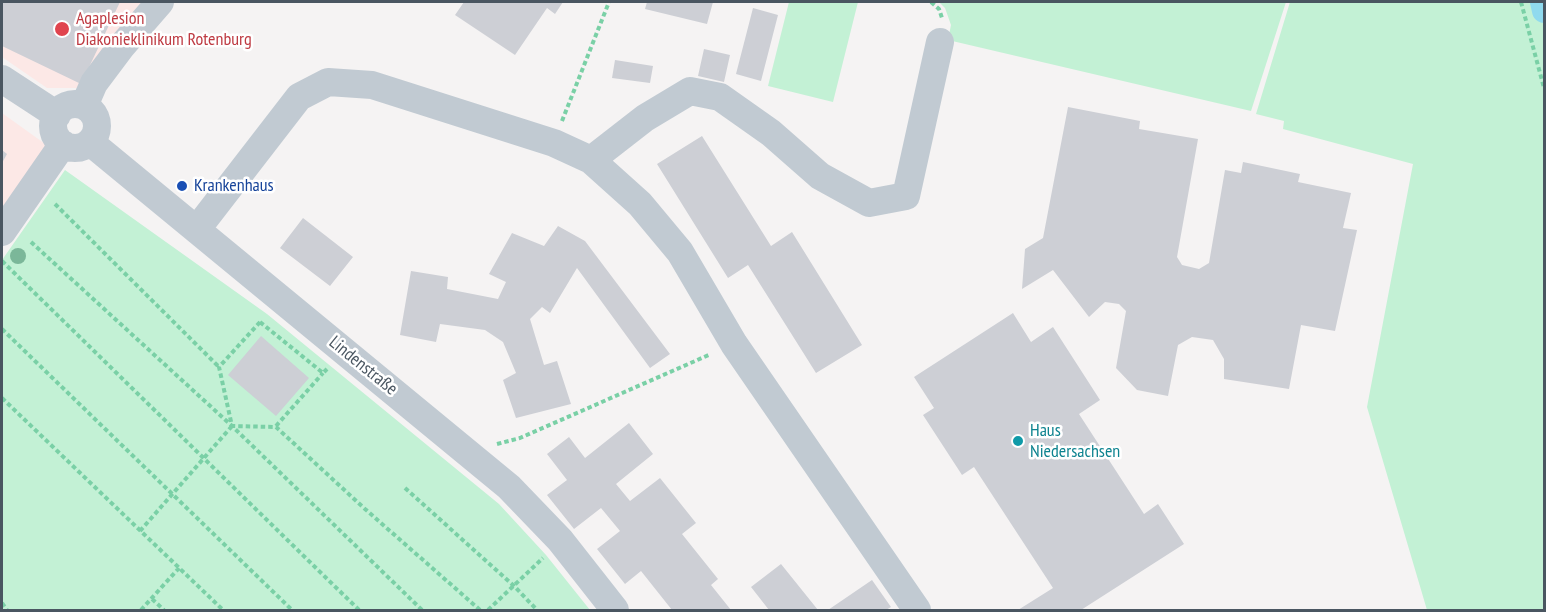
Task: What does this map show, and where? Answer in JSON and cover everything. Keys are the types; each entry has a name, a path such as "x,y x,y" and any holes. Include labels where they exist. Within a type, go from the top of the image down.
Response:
{"street":[{"path":"84,106 94,83 121,47 160,2"},
{"path":"591,160 645,118 690,91 720,97 771,134 820,176 869,203 906,196 940,42"},
{"path":"2,80 57,115"},
{"path":"197,230 300,97 328,82 372,85 554,143 591,160 640,204 680,252 734,344 917,610"},
{"path":"69,106 84,106 93,114 97,126 94,138 76,143 56,137 54,128 57,115 69,106"},
{"path":"2,232 76,143"},
{"name":"Lindenstraße","path":"76,143 156,198 197,230 509,487 560,540 615,610"}],"path":[{"path":"554,143 609,2"},
{"path":"1521,2 1545,88"},
{"path":"55,204 219,367 232,426"},
{"path":"31,242 232,426 422,610"},
{"path":"2,261 359,610"},
{"path":"219,367 260,322"},
{"path":"2,328 292,610"},
{"path":"467,452 520,438 734,344"},
{"path":"276,427 323,373"},
{"path":"2,398 223,610"},
{"path":"232,426 276,427 480,610"},
{"path":"140,531 232,426"},
{"path":"405,488 514,586 537,610"},
{"path":"488,610 560,540"},
{"path":"141,610 179,568"},
{"path":"152,599 164,610"},
{"path":"2,603 7,610"}],"shaded area":[{"name":"Agaplesion Diakonieklinikum Rotenburg","path":"2,2 144,2 77,88 47,88 2,57"},
{"path":"2,113 48,146 2,212"}],"green space":[{"path":"789,2 858,2 833,102 768,86"},
{"path":"939,2 1286,2 1251,111 948,40 951,25 945,8"},
{"path":"1290,2 1544,2 1544,610 1427,610 1367,407 1413,164 1283,129 1284,121 1256,114"},
{"path":"65,170 267,314 499,504 546,555 590,610 2,610 2,260"}],"building":[{"name":"Agaplesion Diakonieklinikum Rotenburg","path":"2,2 120,2 81,84 2,46"},
{"path":"464,2 563,2 555,14 547,8 515,55 455,15"},
{"path":"647,2 713,2 707,24 645,9"},
{"path":"753,8 778,15 761,81 736,74"},
{"path":"704,49 730,55 724,82 698,76"},
{"path":"615,60 653,66 650,83 612,78"},
{"path":"1068,107 1140,121 1139,129 1198,139 1177,257 1182,265 1199,269 1209,263 1225,170 1241,173 1243,162 1300,174 1298,182 1351,193 1343,228 1357,230 1335,331 1301,325 1289,389 1224,379 1224,359 1213,340 1192,337 1178,345 1168,396 1137,390 1116,368 1126,311 1119,304 1105,302 1089,317 1053,270 1022,289 1025,249 1043,238"},
{"path":"702,136 771,246 792,232 862,345 816,373 748,265 728,278 657,164"},
{"path":"2,150 7,154 2,163"},
{"path":"303,218 353,257 330,286 280,248"},
{"path":"558,226 585,241 670,354 650,368 577,268 550,313 542,307 530,319 544,365 557,361 571,404 516,418 503,380 516,373 503,342 485,330 440,324 436,342 400,335 411,271 448,277 447,289 498,299 506,282 489,274 512,233 544,246"},
{"name":"Haus Niedersachsen","path":"1013,313 1031,342 1053,327 1100,400 1079,414 1144,514 1158,504 1184,544 1081,610 1018,610 1053,588 974,467 962,475 923,415 934,408 914,377"},
{"path":"261,336 309,378 276,416 228,375"},
{"path":"629,423 653,454 616,484 630,501 660,478 696,523 682,534 718,579 711,585 731,610 672,610 641,571 625,584 597,549 620,531 601,508 574,529 547,495 567,480 547,454 569,437 585,458"},
{"path":"781,564 818,610 769,610 751,587"},
{"path":"872,580 891,607 886,610 828,610"}],"waterway":[{"path":"1542,2 1544,11"}],"place":[{"name":"Agaplesion Diakonieklinikum Rotenburg","path":"62,29"},
{"name":"Krankenhaus","path":"182,186"},
{"name":"Haus Niedersachsen","path":"1018,441"}]}
